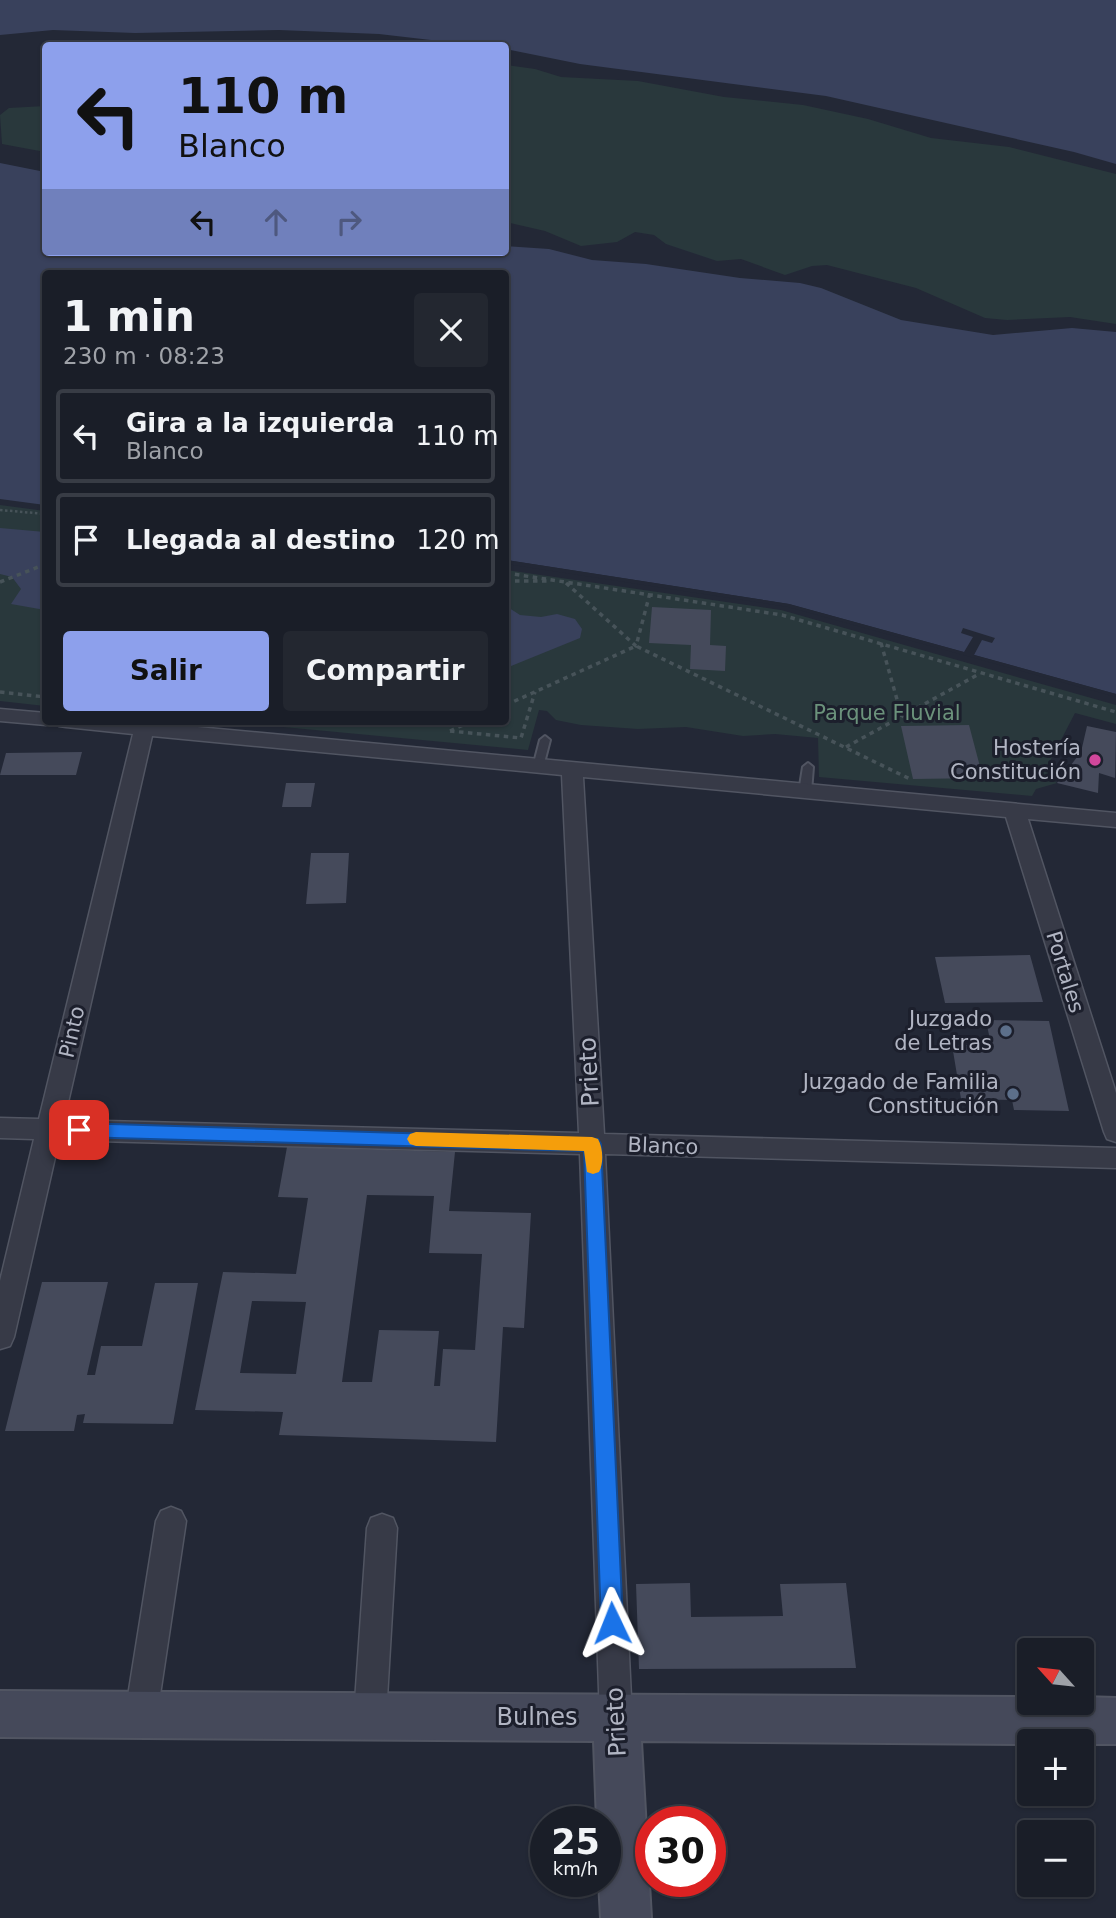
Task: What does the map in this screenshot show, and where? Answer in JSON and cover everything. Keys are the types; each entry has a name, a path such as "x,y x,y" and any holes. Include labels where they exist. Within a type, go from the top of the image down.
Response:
{"street":[{"path":"0,715 42,719"},
{"path":"111,725 572,771 1116,820"},
{"name":"Pinto","path":"0,1337 144,728"},
{"name":"Prieto","path":"572,771 592,1144 626,1918"},
{"name":"Portales","path":"1015,811 1116,1132"},
{"name":"Blanco","path":"0,1128 1116,1158"},
{"path":"141,1715 171,1521"},
{"path":"370,1716 382,1528"},
{"name":"Bulnes","path":"0,1714 1116,1721"}],"lane":[{"path":"538,767 545,740"},
{"path":"805,792 808,767"}],"path":[{"path":"0,510 42,514"},
{"path":"0,582 42,566"},
{"path":"509,573 782,615 1116,712"},
{"path":"509,581 564,581 636,646 910,779"},
{"path":"636,646 650,593"},
{"path":"881,643 902,716"},
{"path":"509,704 636,646"},
{"path":"845,748 980,674"},
{"path":"0,692 42,696"},
{"path":"463,725 450,731 521,738 536,692"}],"green space":[{"path":"509,65 535,69 561,77 638,81 724,97 803,105 868,119 931,138 1009,147 1116,174 1116,324 1070,317 1007,320 985,318 916,288 827,265 812,266 785,275 741,259 717,261 666,244 654,235 635,232 617,242 581,246 545,231 509,223"},
{"path":"42,106 42,151 2,144 0,115 9,108"},
{"path":"0,505 42,511 42,706 0,701"},
{"name":"Parque Fluvial","path":"509,570 781,610 1116,705 1116,724 1075,713 1048,765 1053,780 1057,783 1036,789 1032,796 819,777 818,738 775,734 743,736 686,727 638,729 581,725 556,720 547,711 539,710 528,750 262,725 509,725"}],"water":[{"path":"0,0 1116,0 1116,164 826,96 580,64 509,50 509,42 448,42 379,34 279,30 135,33 53,30 0,35"},
{"path":"0,163 42,171 42,256 509,256 509,246 549,249 592,260 800,283 821,288 901,320 993,335 1072,328 1116,332 1116,694 789,604 509,560 509,270 42,270 42,505 0,499"},
{"path":"0,528 42,532 42,609 11,604 21,589 12,577 0,574"},
{"path":"509,608 520,615 541,617 557,614 575,619 582,629 580,638 509,667"}],"pier":[{"path":"509,560 789,604 964,652 973,637 961,633 963,628 995,638 992,643 982,640 974,655 1116,694 1116,697 788,607 509,564"}],"building":[{"path":"652,607 711,610 710,645 726,646 725,671 690,669 691,645 649,643"},
{"path":"969,725 983,778 913,779 901,726"},
{"name":"Hostería Constitución","path":"1087,726 1116,732 1115,778 1099,773 1098,793 1057,783 1081,752"},
{"path":"82,752 76,775 0,775 6,753"},
{"path":"286,783 315,783 311,807 282,807"},
{"path":"311,853 349,853 346,903 306,904"},
{"path":"1030,955 1043,1002 945,1003 935,957"},
{"path":"986,1020 1049,1021 1069,1111 1014,1110 1012,1100 961,1099 952,1045 991,1045"},
{"path":"287,1147 455,1152 449,1211 531,1213 524,1328 503,1327 496,1442 279,1435 283,1412 195,1410 223,1272 296,1274 308,1198 278,1197","holes":["367,1195 434,1196 429,1253 482,1254 475,1350 443,1349 440,1386 434,1386 439,1331 379,1330 372,1382 342,1382","252,1301 306,1302 296,1374 240,1373"]},
{"path":"42,1282 108,1282 87,1375 95,1375 101,1346 142,1346 155,1283 198,1283 173,1424 83,1423 85,1414 77,1415 74,1431 5,1431"},
{"path":"690,1583 691,1617 783,1616 780,1584 846,1583 856,1668 639,1669 636,1584"}],"slow traffic":[{"path":"416,1139 592,1144 593,1167"}],"place":[{"name":"Hostería Constitución","path":"1095,760"},
{"name":"Juzgado de Letras","path":"1006,1031"},
{"name":"Juzgado de Familia Constitución","path":"1013,1094"}],"route":[{"path":"79,1130 592,1144 612,1623"}]}
